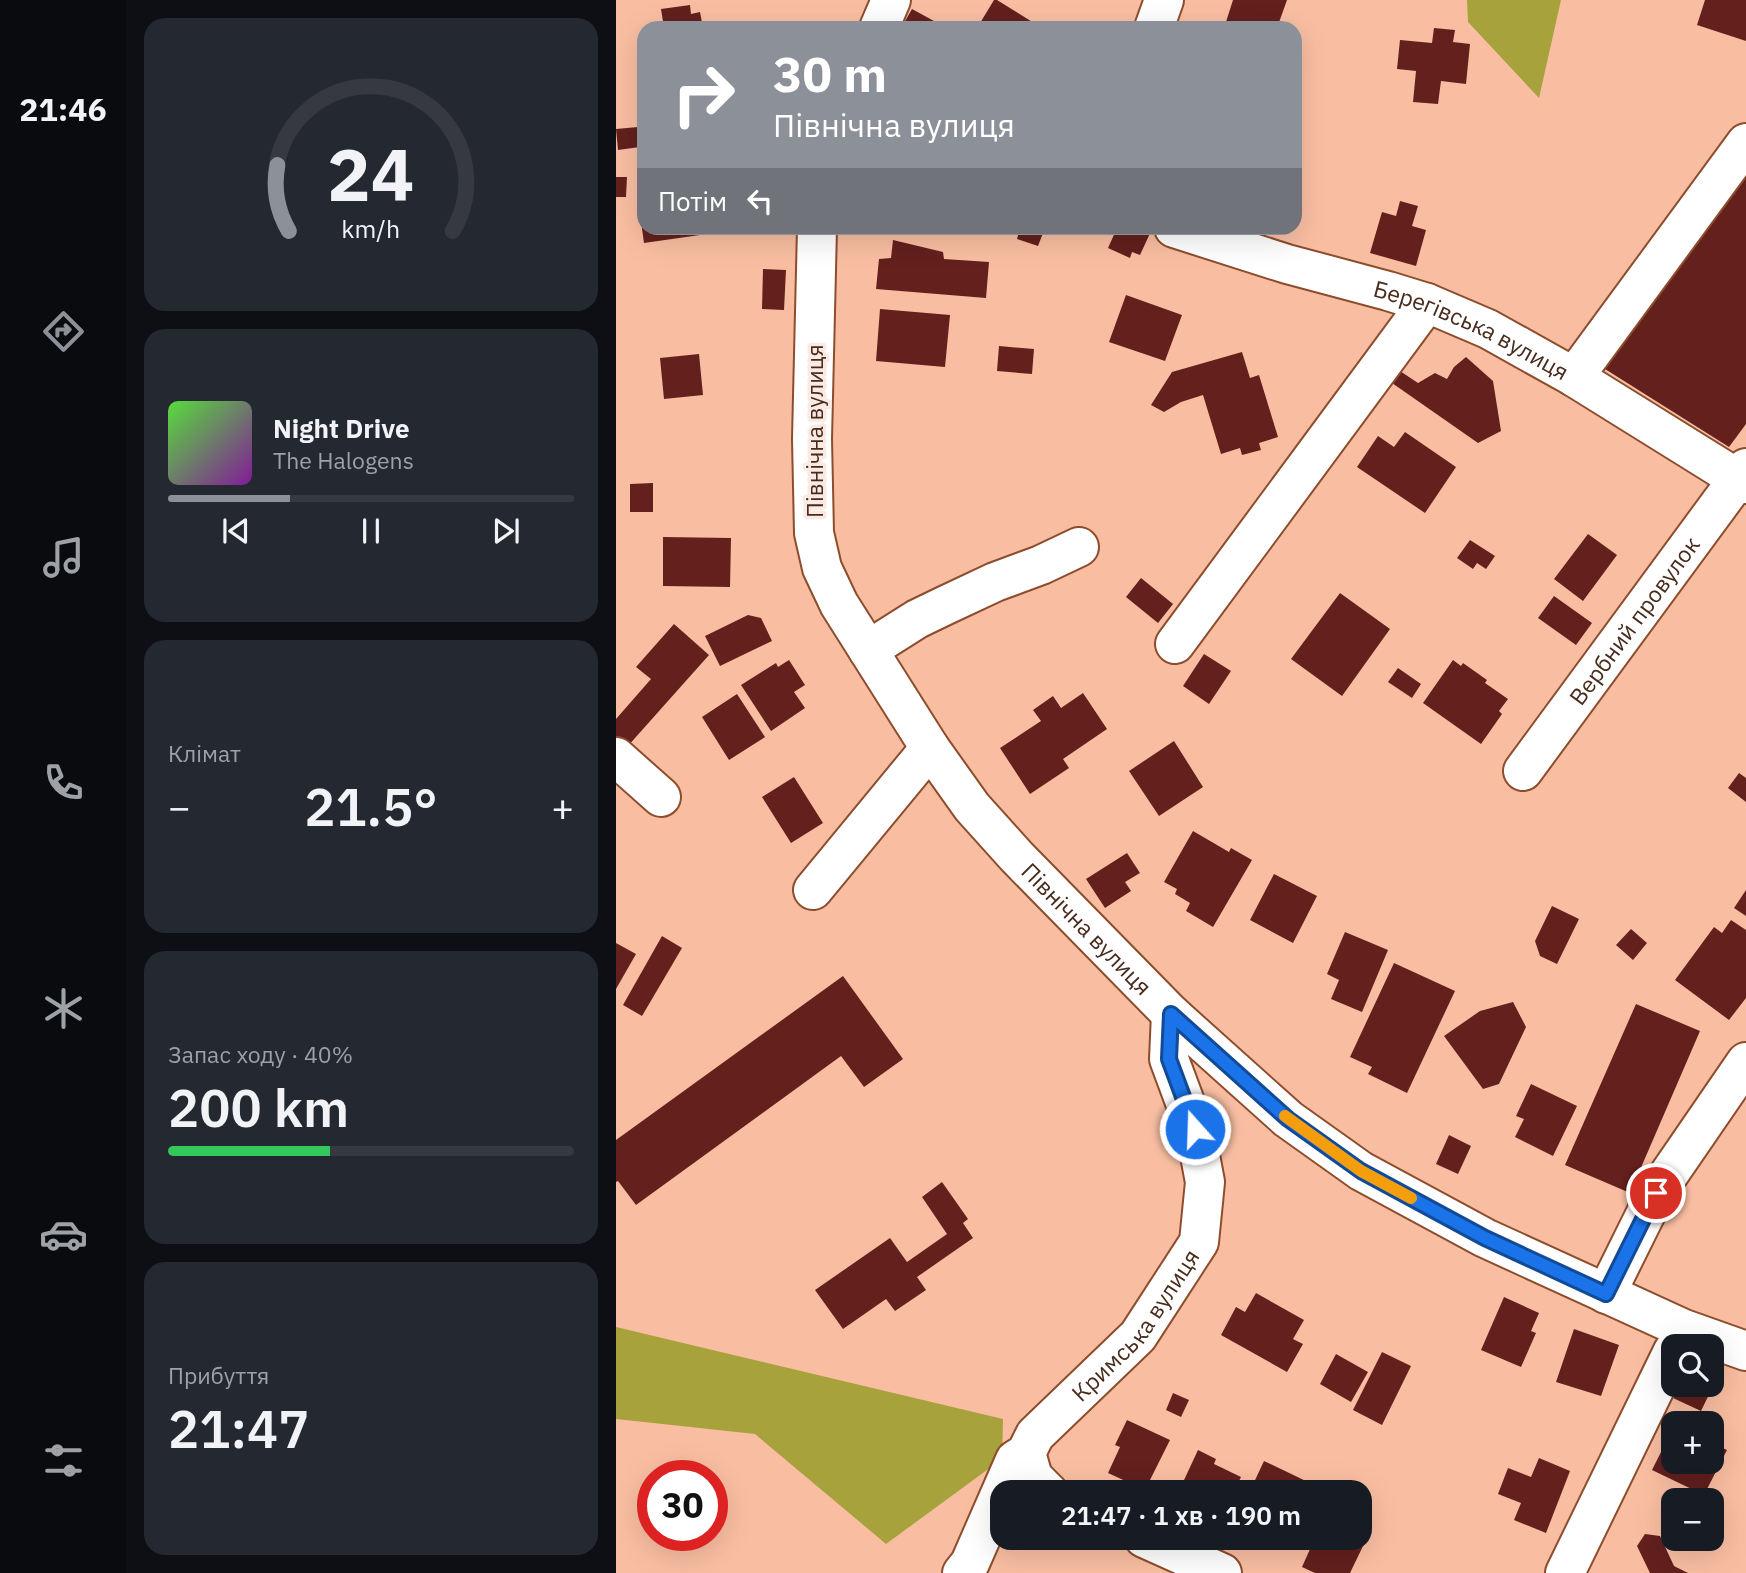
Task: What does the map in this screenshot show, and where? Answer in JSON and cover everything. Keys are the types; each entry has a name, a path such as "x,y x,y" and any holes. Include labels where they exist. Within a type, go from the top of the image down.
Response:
{"street":[{"path":"882,21 891,0"},
{"path":"1156,21 1164,0"},
{"path":"1574,377 1746,143"},
{"name":"Північна вулиця","path":"817,235 812,439 814,533 822,568 839,604 930,748 972,807 1017,857 1171,1014 1288,1119 1361,1171 1485,1238 1606,1294 1665,1334"},
{"name":"Берегівська вулиця","path":"1196,235 1287,264 1427,303 1489,329 1743,477"},
{"path":"1175,644 1427,303"},
{"name":"Вербний провулок","path":"1523,771 1743,477"},
{"path":"869,650 917,619 995,582 1079,547"},
{"path":"813,890 930,748"},
{"path":"616,757 661,797"},
{"name":"Кримська вулиця","path":"962,1573 970,1563 1015,1460 1026,1453 1035,1435 1138,1336 1199,1242 1205,1182 1195,1129 1169,1059 1171,1014"},
{"path":"1606,1294 1656,1193 1746,1062"},
{"name":"Північна вулиця","path":"1724,1348 1746,1351"},
{"path":"1565,1573 1661,1375"},
{"path":"1026,1453 1036,1480"},
{"path":"1171,1550 1222,1573"}],"shaded area":[{"path":"1467,0 1561,0 1539,98 1468,22"},
{"path":"616,1327 1003,1419 1002,1459 886,1544 755,1434 616,1419"}],"building":[{"path":"994,0 997,0 1031,21 981,21"},
{"path":"1233,0 1287,0 1280,21 1226,21"},
{"path":"1705,0 1746,0 1746,41 1697,25"},
{"path":"690,5 691,14 700,12 702,21 663,21 661,9"},
{"path":"912,9 934,21 905,21"},
{"path":"1434,28 1455,30 1453,42 1470,44 1466,84 1441,81 1438,104 1413,102 1416,71 1397,69 1400,40 1432,43"},
{"path":"637,127 637,147 618,150 616,129"},
{"path":"1746,175 1746,424 1729,447 1605,369"},
{"path":"616,177 627,177 626,197 616,197"},
{"path":"1400,201 1418,206 1412,226 1426,230 1416,266 1370,253 1382,212 1396,216"},
{"path":"643,235 700,235 644,243"},
{"path":"1018,235 1042,235 1038,246 1017,239"},
{"path":"1114,235 1149,235 1140,255 1132,252 1130,258 1108,248"},
{"path":"893,240 943,252 944,259 989,262 986,298 876,289 879,259 891,258"},
{"path":"763,269 786,270 784,310 762,309"},
{"path":"1126,295 1182,315 1165,361 1109,342"},
{"path":"880,309 950,315 945,367 876,361"},
{"path":"999,346 1034,349 1032,374 997,371"},
{"path":"1242,352 1250,378 1259,375 1278,437 1259,443 1261,450 1242,455 1240,448 1221,454 1203,395 1181,402 1164,412 1151,405 1172,372"},
{"path":"699,354 703,395 664,399 660,358"},
{"path":"1466,357 1493,381 1501,431 1478,443 1392,383 1400,371 1418,383 1435,373 1447,379 1454,367"},
{"path":"1405,432 1456,467 1425,513 1357,467 1378,436 1394,447"},
{"path":"653,483 653,512 630,512 630,484"},
{"path":"1588,534 1617,555 1583,601 1554,579"},
{"path":"663,537 731,538 730,587 663,586"},
{"path":"1470,540 1495,556 1486,569 1477,563 1473,569 1457,558"},
{"path":"1141,578 1173,604 1158,623 1126,597"},
{"path":"1340,593 1390,629 1342,696 1291,659"},
{"path":"1554,596 1592,623 1576,645 1538,618"},
{"path":"748,615 761,618 772,641 720,666 705,636"},
{"path":"674,624 709,655 627,747 616,737 616,719 651,679 636,667"},
{"path":"1204,654 1231,671 1209,704 1183,686"},
{"path":"789,660 805,685 794,692 805,708 771,731 741,685 776,663 778,667"},
{"path":"1453,660 1461,666 1463,663 1487,680 1485,683 1508,699 1499,711 1502,714 1481,744 1423,703"},
{"path":"1398,668 1421,684 1412,698 1388,682"},
{"path":"1083,693 1107,729 1063,759 1069,768 1030,794 1000,748 1041,721 1033,710 1053,696 1061,708"},
{"path":"737,694 765,737 729,760 702,717"},
{"path":"1174,741 1203,787 1159,816 1129,771"},
{"path":"1739,773 1746,778 1746,802 1728,788"},
{"path":"794,777 823,823 791,843 762,797"},
{"path":"1193,831 1229,852 1231,848 1252,860 1213,927 1186,911 1190,903 1175,894 1177,889 1164,882"},
{"path":"1127,853 1140,873 1125,882 1131,891 1105,908 1086,879"},
{"path":"1274,874 1317,896 1293,943 1250,920"},
{"path":"1746,890 1746,916 1734,908"},
{"path":"1552,906 1579,919 1557,964 1540,956 1535,941"},
{"path":"1731,920 1746,930 1746,998 1729,1020 1675,980 1714,927 1722,933"},
{"path":"1631,929 1647,943 1633,960 1616,945"},
{"path":"1345,932 1388,950 1362,1012 1331,999 1339,980 1327,974"},
{"path":"662,936 682,948 642,1016 623,1005"},
{"path":"616,943 636,954 616,989"},
{"path":"1394,963 1455,991 1407,1093 1368,1074 1372,1067 1350,1057"},
{"path":"843,976 903,1059 864,1087 841,1056 636,1205 618,1181 616,1182 616,1140"},
{"path":"1513,1002 1526,1027 1499,1084 1483,1089 1444,1036 1480,1011"},
{"path":"1636,1004 1700,1031 1630,1193 1565,1165"},
{"path":"1531,1084 1577,1106 1553,1156 1515,1137 1524,1119 1516,1116"},
{"path":"1449,1135 1471,1146 1458,1174 1436,1164"},
{"path":"942,1182 968,1219 963,1223 973,1238 917,1277 926,1290 895,1311 886,1299 843,1329 815,1290 890,1238 907,1262 947,1234 922,1197"},
{"path":"1256,1293 1304,1320 1293,1339 1303,1344 1287,1372 1221,1335 1236,1307 1245,1312"},
{"path":"1504,1297 1539,1313 1531,1331 1536,1333 1521,1367 1481,1350"},
{"path":"1574,1329 1619,1345 1601,1396 1556,1382"},
{"path":"1382,1352 1411,1366 1382,1425 1353,1410"},
{"path":"1336,1354 1368,1372 1351,1402 1320,1384"},
{"path":"1173,1393 1189,1400 1181,1417 1166,1410"},
{"path":"1674,1397 1708,1397 1701,1411"},
{"path":"1127,1420 1170,1440 1150,1480 1123,1480 1108,1473 1120,1447 1115,1445"},
{"path":"1198,1450 1216,1459 1214,1464 1241,1477 1240,1480 1184,1480"},
{"path":"1661,1452 1661,1474 1715,1474 1708,1488 1689,1488 1652,1470"},
{"path":"1539,1458 1570,1471 1546,1533 1514,1520 1521,1503 1498,1494 1508,1468 1531,1477"},
{"path":"1264,1461 1304,1480 1255,1480"},
{"path":"1645,1534 1660,1536 1661,1551 1667,1551 1674,1566 1688,1573 1650,1573 1637,1546"},
{"path":"1310,1550 1361,1550 1350,1573 1315,1573 1302,1567"}],"slow traffic":[{"path":"1285,1116 1361,1171 1411,1198"}],"route":[{"path":"1195,1129 1169,1059 1171,1014 1288,1119 1361,1171 1485,1238 1606,1294 1656,1193"}]}
